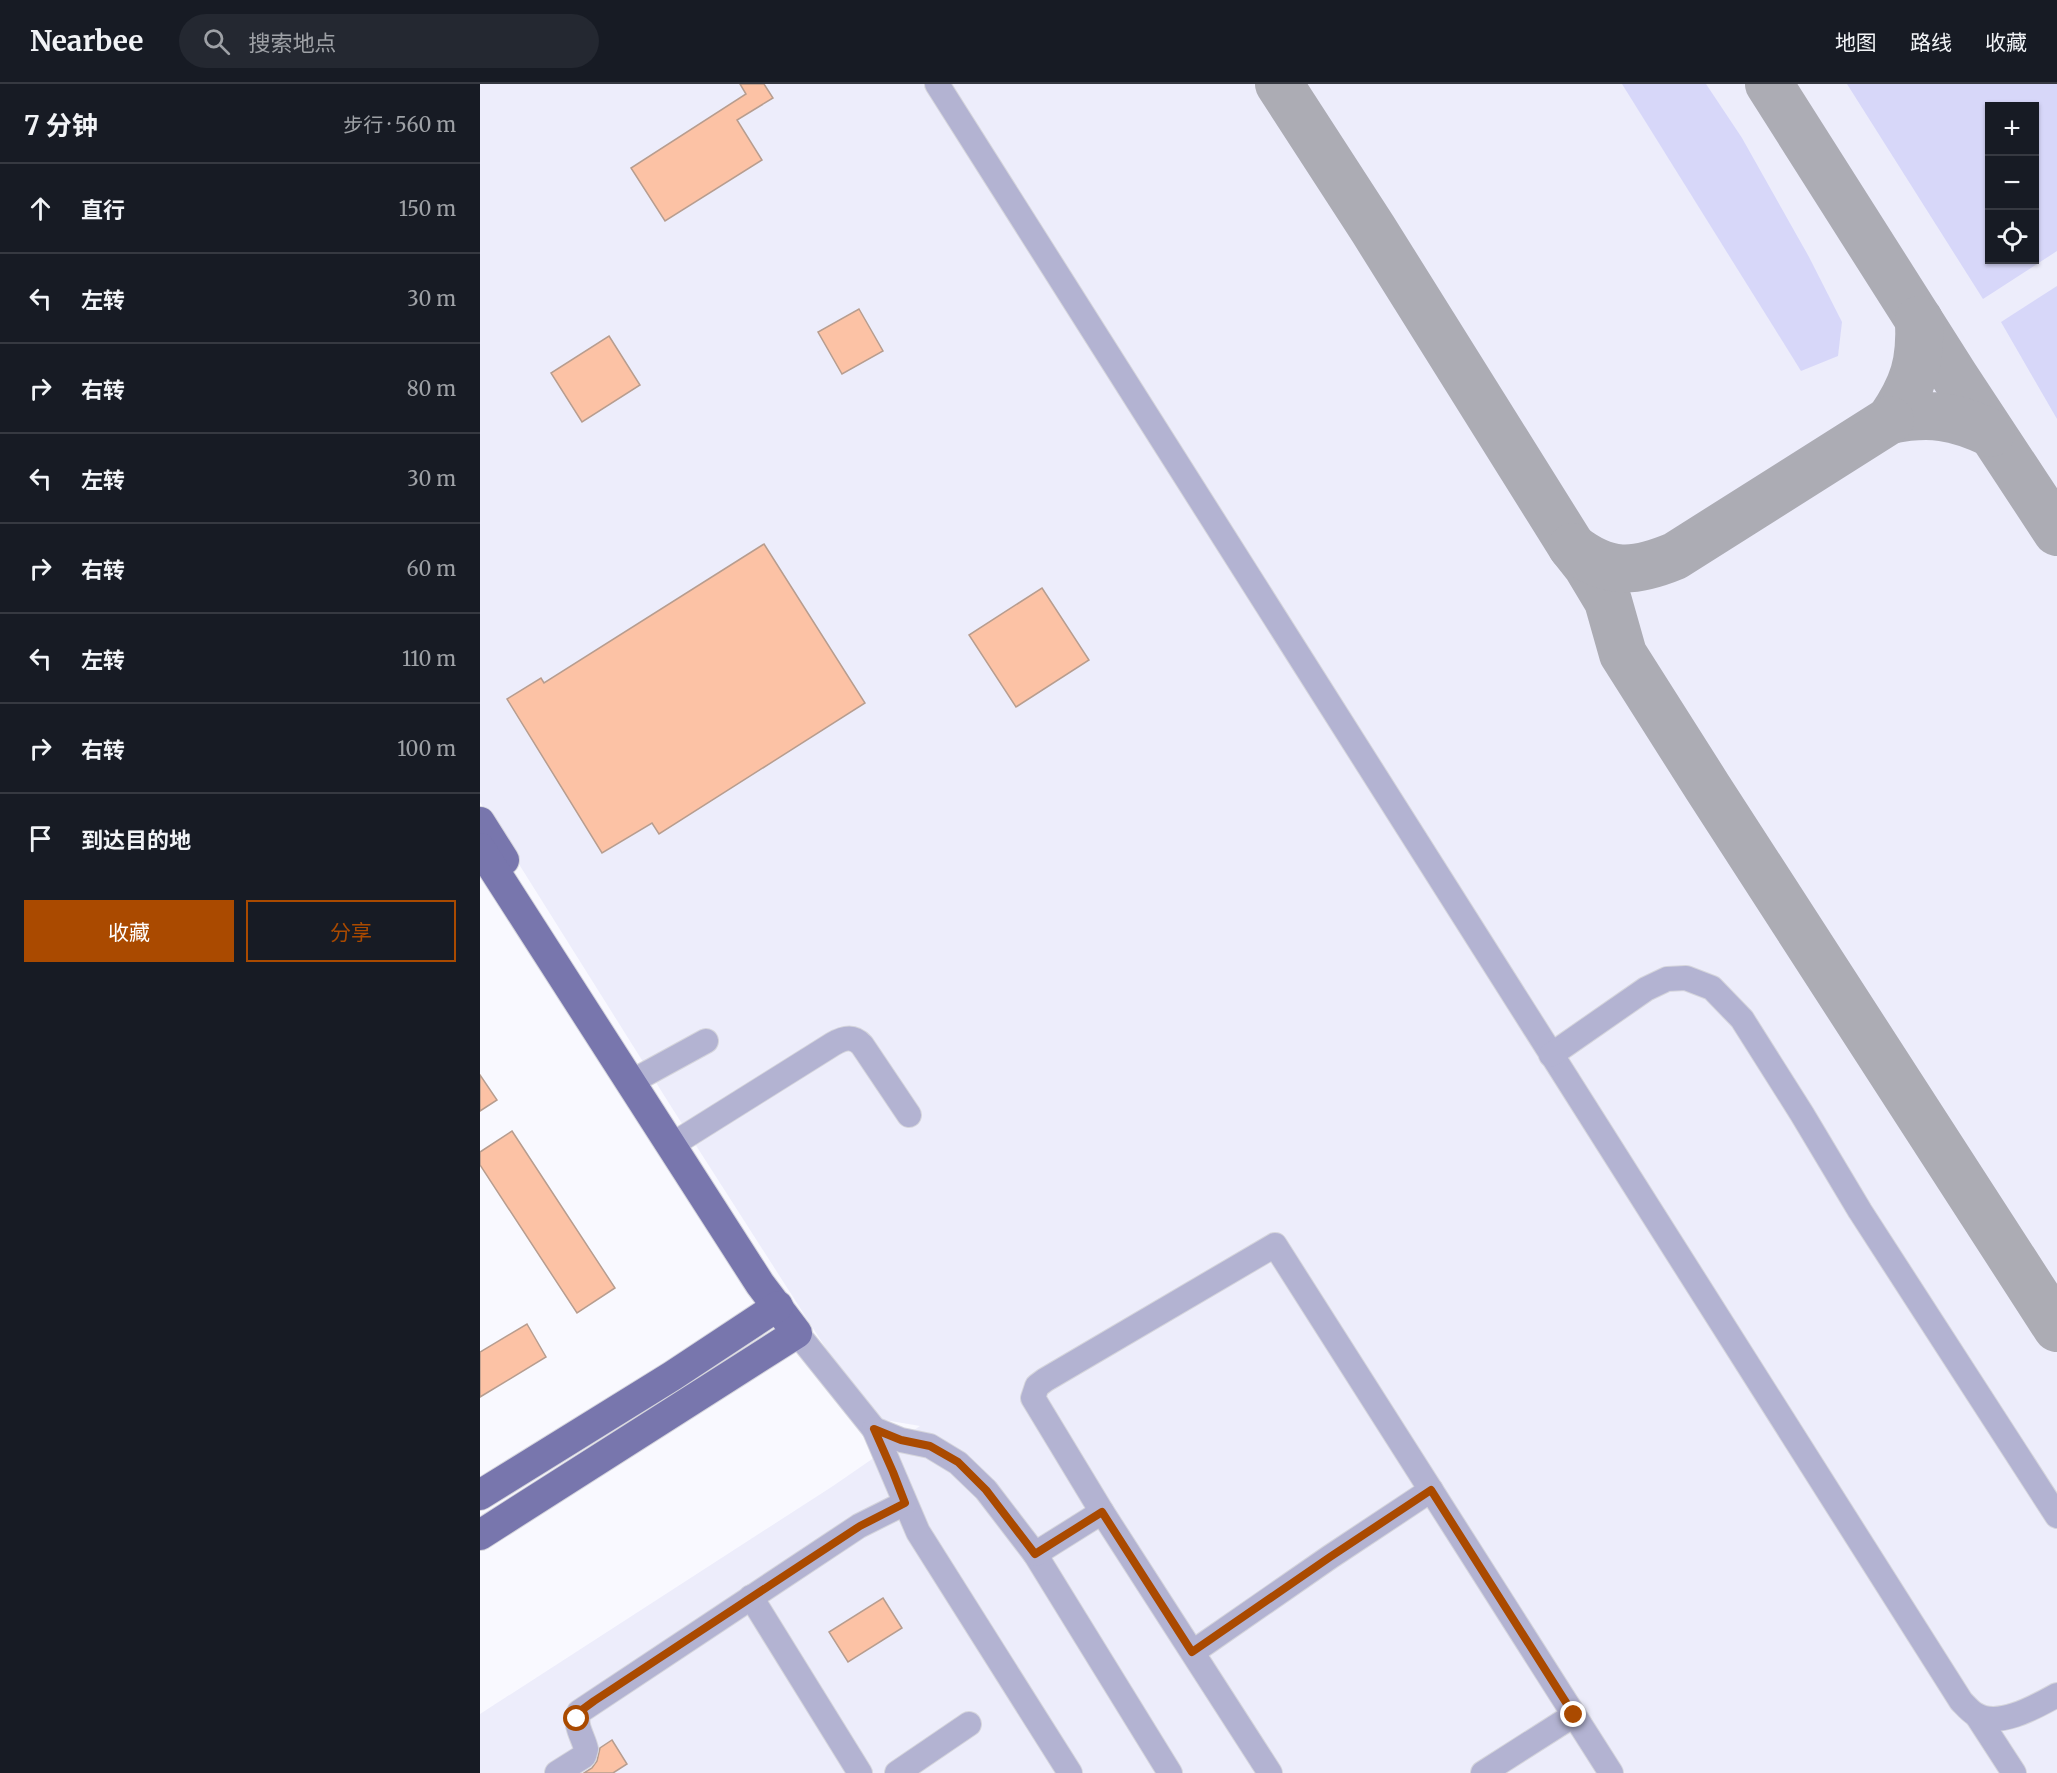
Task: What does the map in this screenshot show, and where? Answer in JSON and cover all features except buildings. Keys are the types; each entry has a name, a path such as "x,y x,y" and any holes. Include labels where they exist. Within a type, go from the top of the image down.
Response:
{"main road":[{"path":"480,822 773,1277 778,1306"},
{"path":"480,848 760,1284 797,1333 480,1534"},
{"path":"480,1495 672,1376 778,1306"}],"lane":[{"path":"937,84 1961,1701 1977,1716 2014,1773"},
{"path":"1551,1055 1647,989 1667,980 1686,978 1712,988 1742,1019 1860,1211 2057,1516"},
{"path":"683,1138 839,1041 850,1038 862,1045 909,1115"},
{"path":"642,1076 706,1041"},
{"path":"1270,1773 1102,1512 1035,1402 1034,1391 1037,1386 1275,1245 1611,1773"},
{"path":"797,1333 874,1429 918,1532 1070,1773"},
{"path":"874,1429 901,1440 930,1446 958,1462 986,1490 1035,1554 1170,1773"},
{"path":"1192,1652 1431,1490"},
{"path":"556,1773 584,1756 586,1749 577,1725 579,1712 860,1526 905,1503"},
{"path":"1035,1554 1102,1512"},
{"path":"751,1597 860,1773"},
{"path":"1977,1716 1995,1718 2019,1715 2057,1695"},
{"path":"1483,1773 1574,1715"},
{"path":"897,1773 969,1724"}],"shaded area":[{"path":"480,84 2057,84 2057,1773 480,1773 480,1714 833,1486 920,1426 879,1419 859,1400 480,802"},
{"path":"1622,84 1706,84 1742,138 1809,257 1842,322 1838,356 1801,371"},
{"path":"1847,84 2057,84 2057,251 2039,263 2039,102 1985,102 1985,264 2037,264 1983,299"},
{"path":"2057,286 2057,419 2001,322"}],"taxiway":[{"path":"1279,84 1373,229 1572,547 1587,566 1608,601 1623,654 2057,1328"},
{"path":"1769,84 1955,377 2057,532"},
{"path":"1919,320 1919,348 1914,373 1905,396 1890,420 1918,416 1942,417 1954,419 1991,433"},
{"path":"1572,547 1598,563 1610,567 1634,568 1660,562 1675,556 1890,420"}],"route":[{"path":"577,1719 579,1712 594,1701 860,1526 905,1503 874,1429 901,1440 930,1446 958,1462 986,1490 1035,1554 1102,1512 1192,1652 1431,1490 1574,1715"}]}
